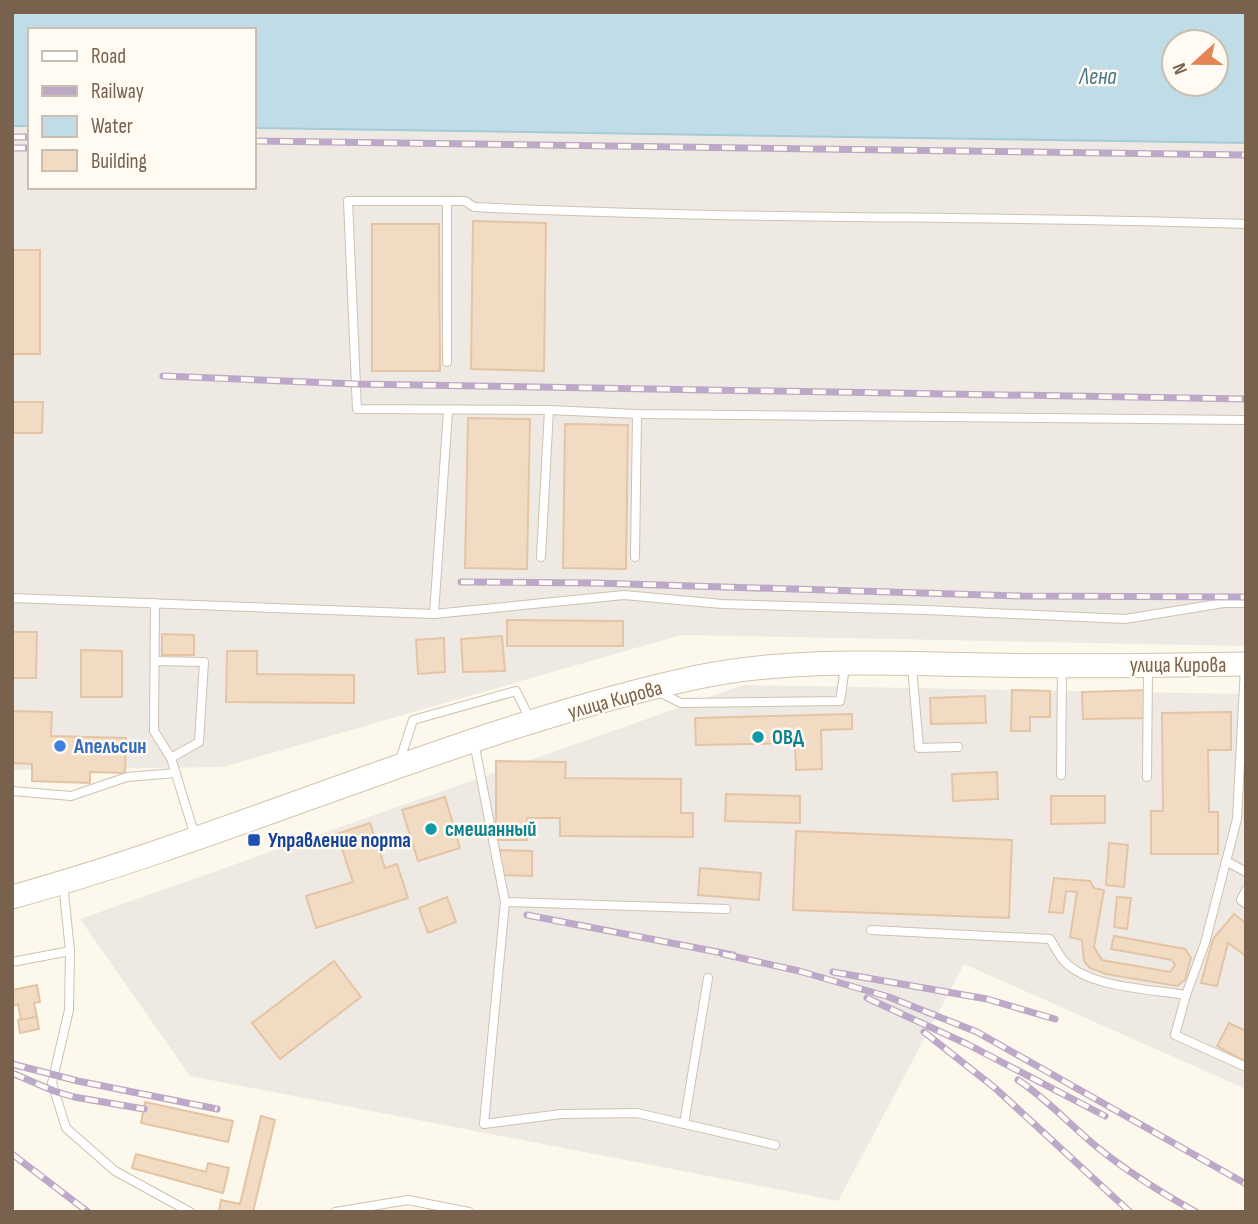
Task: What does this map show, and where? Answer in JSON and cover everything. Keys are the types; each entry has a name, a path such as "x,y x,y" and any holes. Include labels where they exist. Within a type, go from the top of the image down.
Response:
{"main road":[{"name":"улица Кирова","path":"12,897 195,839 474,742 604,701 699,677 770,665 1246,664"}],"lane":[{"path":"1246,224 1093,219 931,220 564,212 474,207 465,201 348,201 357,409 1246,420"},
{"path":"447,201 447,362"},
{"path":"541,557 549,410"},
{"path":"434,614 448,411"},
{"path":"635,557 637,414"},
{"path":"12,598 434,614 624,595 722,604 1125,619 1224,603 1246,603"},
{"path":"155,603 154,732 172,758 195,839"},
{"path":"155,661 204,662 199,742 172,758"},
{"path":"653,689 681,703 840,701 846,664"},
{"path":"912,664 919,748 958,747"},
{"path":"1246,664 1237,819 1205,943 1175,1035 1246,1067"},
{"path":"1147,777 1148,665"},
{"path":"1061,775 1062,666"},
{"path":"397,768 413,720 516,691 532,724"},
{"path":"474,742 505,902 484,1124 561,1114 637,1113 775,1145"},
{"path":"12,791 71,796 128,778 176,773"},
{"path":"1226,861 1246,872"},
{"path":"63,883 70,951 69,1010 52,1083 66,1128 115,1171 190,1212"},
{"path":"1246,891 1241,900 1246,904"},
{"path":"505,902 726,909"},
{"path":"871,930 1050,939 1065,962 1079,973 1101,981 1186,995"},
{"path":"12,962 70,951"},
{"path":"684,1124 708,978"},
{"path":"335,1212 408,1200 469,1212"}],"shaded area":[{"path":"12,126 28,126 28,189 256,189 256,128 1246,143 1246,646 681,635 223,767 12,770"},
{"path":"743,685 1246,694 1246,1089 964,964 838,1201 190,1076 80,919"}],"water":[{"name":"Лена","path":"12,12 1246,12 1246,143 256,128 256,28 28,28 28,126 12,126"}],"building":[{"path":"473,221 546,223 544,371 471,369"},
{"path":"372,224 439,224 440,371 372,371"},
{"path":"12,250 40,250 40,354 12,354"},
{"path":"12,402 43,402 42,433 12,433"},
{"path":"468,418 530,419 527,569 465,568"},
{"path":"565,424 628,425 626,569 563,568"},
{"path":"507,620 623,621 623,646 507,646"},
{"path":"12,632 37,632 36,678 12,678"},
{"path":"162,634 194,635 194,655 162,655"},
{"path":"502,636 505,671 463,672 461,639"},
{"path":"444,638 445,672 418,674 416,640"},
{"path":"81,650 122,651 122,697 81,697"},
{"path":"227,651 257,651 257,674 354,675 354,703 226,702"},
{"path":"1012,690 1050,691 1050,717 1030,717 1030,731 1011,731"},
{"path":"1150,690 1151,718 1083,719 1082,692"},
{"path":"985,696 986,723 931,724 930,698"},
{"path":"12,711 52,712 51,736 126,738 125,773 90,772 90,783 32,781 32,764 12,763"},
{"path":"1231,712 1231,750 1208,750 1209,812 1218,812 1218,854 1151,854 1151,811 1163,811 1162,713"},
{"name":"ОВД","path":"852,714 852,729 821,730 822,769 796,770 795,743 696,745 695,718"},
{"path":"496,761 566,762 565,778 681,779 681,813 693,813 693,837 560,836 560,818 527,818 527,840 496,840"},
{"path":"997,772 998,799 953,801 952,774"},
{"path":"726,794 800,796 800,823 725,821"},
{"path":"1051,796 1105,796 1105,823 1051,824"},
{"name":"смешанный","path":"445,797 460,848 418,861 402,810"},
{"path":"370,823 385,868 397,864 408,898 316,928 306,896 353,882 337,834"},
{"path":"796,831 1012,840 1009,918 793,910"},
{"path":"1109,843 1128,845 1124,887 1106,885"},
{"path":"500,850 532,851 532,876 499,875"},
{"path":"700,868 761,873 759,900 698,895"},
{"path":"1054,878 1090,881 1094,888 1104,890 1094,947 1102,960 1170,972 1175,965 1172,960 1111,949 1114,936 1185,949 1191,958 1185,980 1177,986 1106,974 1090,968 1084,961 1082,940 1070,937 1077,892 1066,891 1063,913 1049,912"},
{"path":"447,897 456,922 428,933 419,908"},
{"path":"1117,897 1131,898 1127,929 1114,927"},
{"path":"1234,914 1246,923 1246,956 1228,943 1217,986 1201,983 1213,939"},
{"path":"334,961 361,997 280,1059 252,1023"},
{"path":"37,985 40,1002 34,1003 37,1017 21,1020 18,1004 12,1006 12,990"},
{"path":"37,1017 39,1029 20,1033 18,1020"},
{"path":"1229,1023 1246,1031 1246,1062 1217,1046"},
{"path":"145,1102 233,1121 228,1142 141,1123"},
{"path":"261,1116 275,1120 253,1212 219,1212 221,1200 240,1204"},
{"path":"136,1154 206,1172 208,1163 229,1168 223,1193 132,1168"}],"railway":[{"path":"12,137 28,137"},
{"path":"256,141 1246,155"},
{"path":"12,148 28,148"},
{"path":"163,376 356,384 1246,399"},
{"path":"461,582 595,583 1022,596 1246,597"},
{"path":"527,915 733,955"},
{"path":"723,954 799,971 889,997 977,1032 1246,1184"},
{"path":"833,972 987,999 1055,1019"},
{"path":"867,998 967,1044 1105,1116"},
{"path":"924,1032 995,1088 1130,1212"},
{"path":"12,1064 78,1081 217,1109"},
{"path":"12,1073 74,1097 144,1109"},
{"path":"1018,1080 1121,1165 1196,1212"},
{"path":"12,1154 88,1212"}],"place":[{"name":"ОВД","path":"758,737"},
{"name":"Апельсин","path":"60,746"},
{"name":"смешанный","path":"431,829"},
{"name":"Управление порта","path":"254,840"}]}
